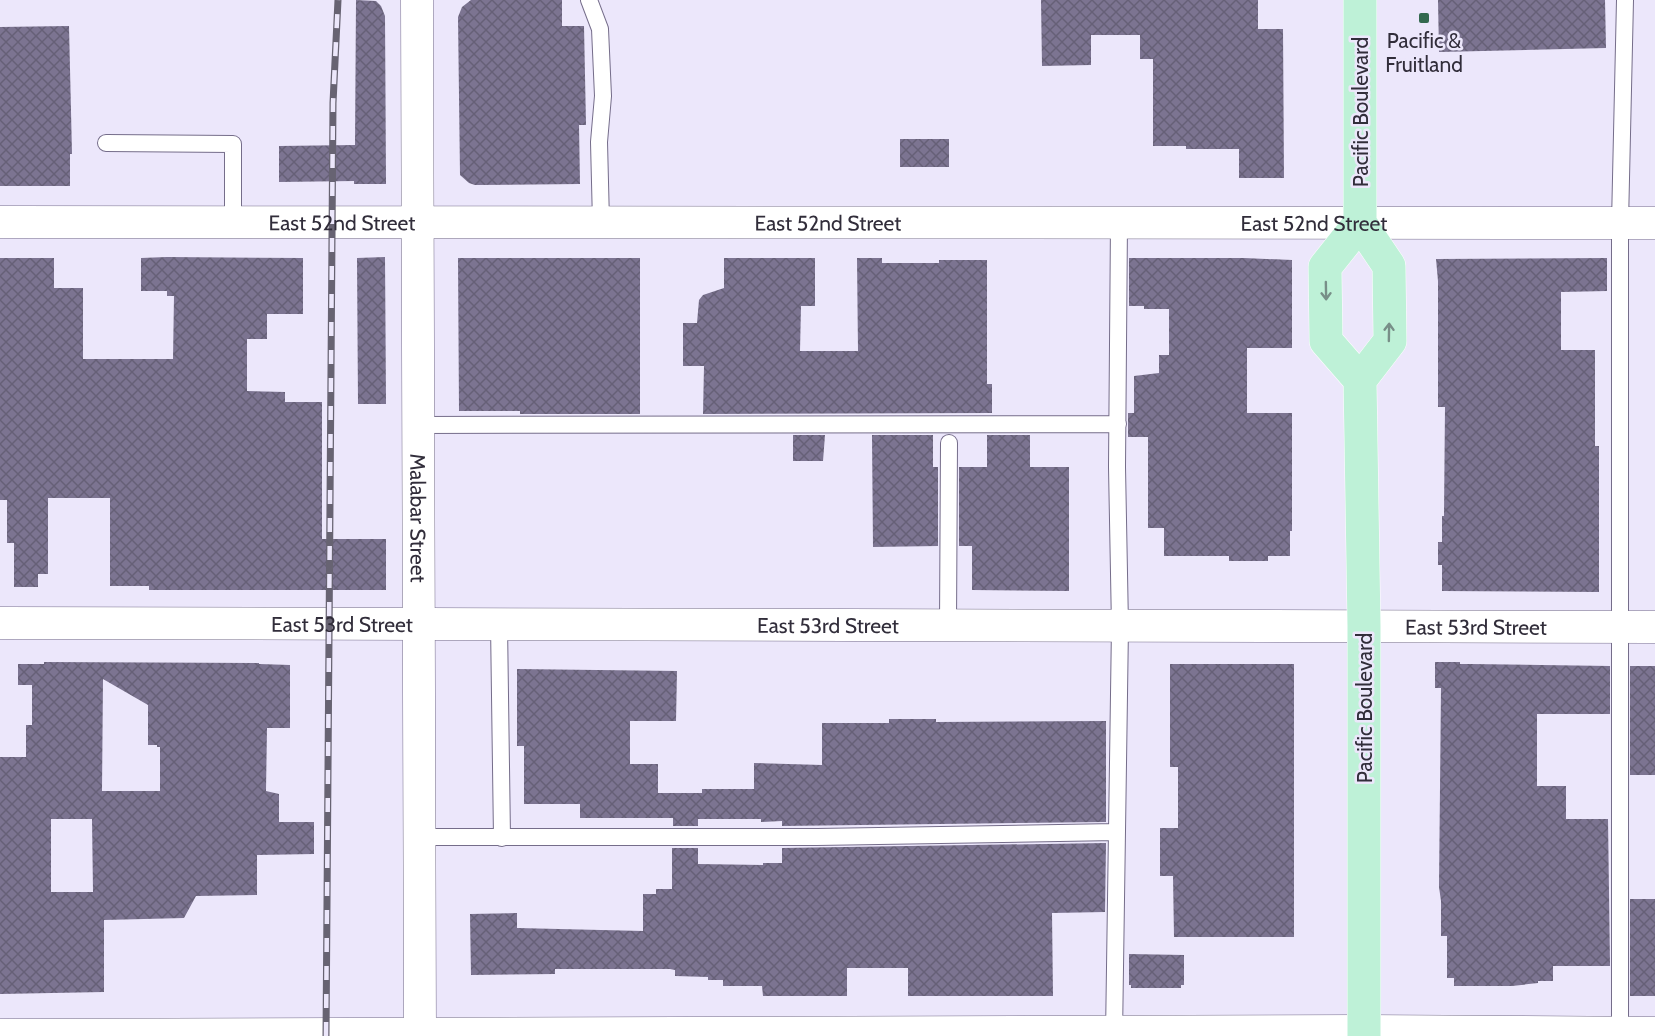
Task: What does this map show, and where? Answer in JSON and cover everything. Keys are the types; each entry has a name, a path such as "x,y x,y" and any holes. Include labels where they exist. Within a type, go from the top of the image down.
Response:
{"main road":[{"name":"Pacific Boulevard","path":"1360,0 1360,223"},
{"path":"1360,223 1389,266 1390,341 1360,380 1326,341 1325,267 1360,223"},
{"name":"Pacific Boulevard","path":"1360,380 1364,626 1364,1033"}],"street":[{"name":"Malabar Street","path":"417,0 420,1035"},
{"name":"East 52nd Street","path":"0,222 1655,223"},
{"name":"East 53rd Street","path":"0,623 1655,627"},
{"path":"0,1035 1364,1033 1620,1035 1655,1033"}],"lane":[{"path":"589,0 600,29 603,96 599,142 601,222"},
{"path":"1620,1035 1620,223 1625,0"},
{"path":"106,143 233,144 233,222"},
{"path":"1114,1034 1120,626 1119,222"},
{"path":"418,425 1118,424"},
{"path":"948,625 949,442"},
{"path":"499,624 502,838"},
{"path":"419,837 817,837 1116,832"}],"building":[{"path":"356,0 376,1 385,16 386,184 354,184 354,181 279,182 279,146 355,145"},
{"path":"471,0 562,0 562,26 584,26 586,125 579,125 580,184 475,185 460,175 458,17 462,7"},
{"path":"1041,0 1258,0 1258,29 1283,29 1284,178 1239,178 1239,149 1186,149 1186,146 1153,146 1153,59 1140,59 1140,35 1091,35 1091,65 1042,66"},
{"path":"1438,0 1605,0 1606,48 1439,52"},
{"path":"69,26 72,154 70,154 70,186 0,186 0,27"},
{"path":"900,139 949,139 949,167 900,167"},
{"path":"385,257 386,404 358,404 357,258"},
{"path":"0,258 54,258 54,288 83,288 83,359 173,359 174,296 167,296 167,291 141,291 141,258 303,258 303,314 267,314 267,339 247,339 247,391 285,392 285,402 322,402 322,539 386,539 386,590 149,590 149,586 110,586 110,498 48,498 48,574 38,574 38,587 14,587 14,543 7,543 7,500 0,500"},
{"path":"458,258 640,258 640,414 520,414 520,411 459,411"},
{"path":"724,258 815,258 815,306 801,306 800,351 858,351 857,258 882,258 882,263 987,260 987,384 992,384 992,413 703,414 704,366 683,366 683,323 697,323 699,300 703,295 724,288"},
{"path":"1129,258 1292,260 1292,348 1247,348 1247,413 1292,413 1290,556 1268,556 1268,561 1229,561 1229,556 1164,556 1164,528 1148,528 1148,437 1128,437 1128,413 1134,413 1134,376 1159,373 1159,355 1169,355 1169,309 1144,309 1144,306 1129,306"},
{"path":"1607,258 1607,291 1561,292 1561,350 1595,350 1595,446 1599,446 1599,592 1442,591 1442,565 1438,565 1438,542 1442,542 1442,516 1444,516 1445,407 1438,407 1436,259"},
{"path":"793,435 825,435 823,461 793,461"},
{"path":"872,435 933,435 933,467 938,467 938,546 873,547"},
{"path":"987,435 1030,435 1030,467 1069,467 1069,591 972,590 972,546 959,546 959,467 987,467"},
{"path":"44,662 290,665 290,728 267,728 266,791 279,794 279,822 314,822 314,854 257,855 257,895 196,896 184,918 104,920 104,992 0,994 0,757 26,757 26,725 32,725 32,685 18,685 18,664 44,664","holes":["103,679 148,705 148,745 160,747 160,791 102,791","51,819 92,819 93,892 51,892"]},
{"path":"1435,662 1610,666 1610,714 1537,714 1537,786 1566,786 1566,819 1608,819 1610,966 1553,966 1553,981 1538,981 1538,983 1512,986 1454,986 1454,978 1447,978 1447,936 1441,936 1439,887 1441,688 1435,688"},
{"path":"1170,664 1294,664 1294,937 1174,937 1173,876 1160,876 1160,828 1178,828 1178,767 1170,767"},
{"path":"1630,666 1655,666 1655,775 1630,775"},
{"path":"517,669 677,671 676,721 630,721 630,764 658,764 658,793 702,793 702,789 754,789 754,763 822,765 822,723 889,723 889,719 936,719 936,722 1106,721 1106,822 782,826 782,821 761,822 761,819 698,819 698,826 673,826 673,818 580,818 580,804 524,804 524,746 517,746"},
{"path":"1106,843 1105,912 1052,913 1053,996 908,996 908,968 847,968 847,996 763,996 762,986 723,986 723,980 675,976 675,970 670,969 555,969 555,974 471,975 470,914 517,913 517,928 643,931 643,894 656,894 656,889 672,889 672,848 698,848 698,864 763,865 763,863 782,863 782,848"},
{"path":"1630,899 1655,899 1655,996 1630,996"},
{"path":"1129,954 1184,955 1184,985 1181,985 1181,988 1131,988 1129,985"}],"railway":[{"path":"326,1036 333,103 338,0"}],"place":[{"name":"Pacific & Fruitland","path":"1424,18"}]}
